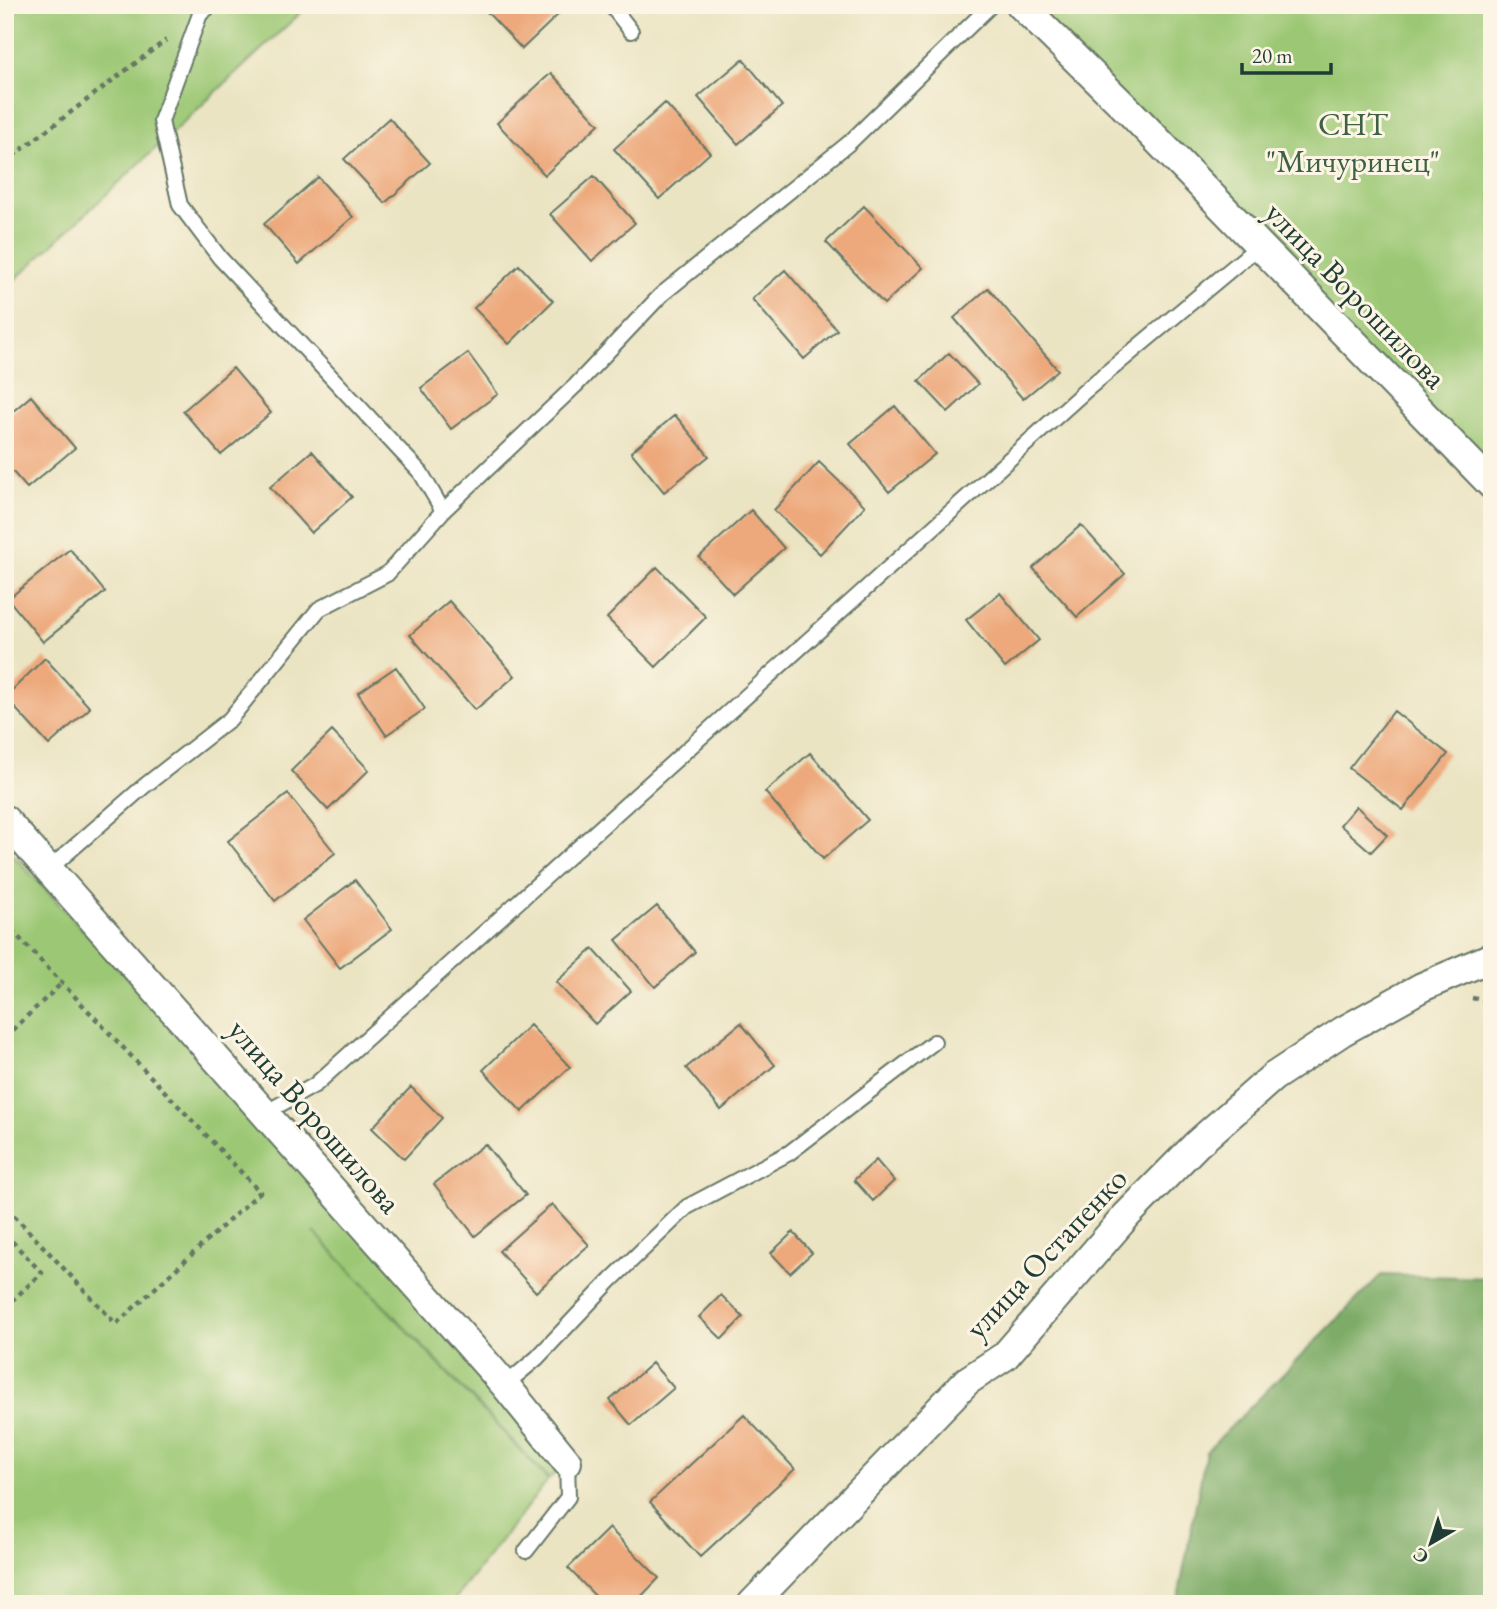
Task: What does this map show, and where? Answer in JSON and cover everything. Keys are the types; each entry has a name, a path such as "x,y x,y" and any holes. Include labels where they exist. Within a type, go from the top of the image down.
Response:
{"street":[{"name":"улица Ворошилова","path":"1021,5 1260,245 1492,485"},
{"name":"улица Ворошилова","path":"5,820 505,1385 567,1462"},
{"name":"улица Остапенко","path":"752,1604 967,1381 1005,1356 1127,1215 1197,1144 1273,1077 1343,1031 1422,987 1492,957"}],"lane":[{"path":"611,5 631,32"},
{"path":"49,869 143,787 230,719 318,609 387,574 443,511 576,385 661,295 849,143 991,5"},
{"path":"205,10 161,121 180,205 220,258 421,473 443,511"},
{"path":"265,1113 315,1085 1086,390 1260,245"},
{"path":"505,1385 537,1358 610,1281 687,1208 789,1153 934,1042"},
{"path":"526,1551 568,1497 567,1462"}],"path":[{"path":"5,162 205,10"},
{"path":"5,923 260,1192 116,1324 5,1206"},
{"path":"5,1037 62,983"},
{"path":"5,1234 42,1273 5,1307"}],"green space":[{"path":"5,5 309,5 5,289"},
{"name":"СНТ \"Мичуринец\"","path":"1021,5 1492,5 1492,485"},
{"path":"5,846 363,1229 566,1463 549,1479 314,1232 548,1480 451,1604 5,1604"},
{"path":"1381,1275 1492,1278 1492,1604 1177,1604 1206,1452"}],"building":[{"path":"492,5 558,5 563,10 522,49 486,11"},
{"path":"743,59 782,106 738,144 698,97"},
{"path":"551,73 599,124 545,175 497,123"},
{"path":"665,103 710,153 659,199 614,149"},
{"path":"389,118 430,163 385,203 344,159"},
{"path":"594,176 635,223 592,261 550,214"},
{"path":"318,177 353,217 299,264 264,224"},
{"path":"864,206 923,268 884,304 826,242"},
{"path":"519,265 553,301 509,344 474,308"},
{"path":"785,270 837,330 804,359 752,299"},
{"path":"988,288 1058,370 1023,399 954,318"},
{"path":"468,353 498,394 451,429 421,388"},
{"path":"949,353 978,384 948,412 919,381"},
{"path":"233,368 271,413 221,455 183,411"},
{"path":"31,396 75,448 27,488 5,463 5,418"},
{"path":"895,406 935,454 889,492 850,444"},
{"path":"675,415 709,456 664,492 631,452"},
{"path":"312,451 352,497 311,533 270,487"},
{"path":"819,462 865,506 820,554 774,510"},
{"path":"751,510 784,548 733,594 699,557"},
{"path":"1081,525 1125,574 1077,617 1033,568"},
{"path":"70,549 105,592 43,642 8,599"},
{"path":"657,567 706,617 656,667 607,618"},
{"path":"1000,593 1039,640 1005,668 966,620"},
{"path":"449,601 515,676 475,710 410,635"},
{"path":"45,658 90,708 49,745 5,697"},
{"path":"396,667 425,709 386,735 358,693"},
{"path":"1394,711 1448,754 1403,810 1349,768"},
{"path":"332,731 369,770 328,810 291,771"},
{"path":"810,753 868,820 823,859 765,792"},
{"path":"288,794 335,853 275,901 228,841"},
{"path":"1356,806 1387,835 1371,852 1340,825"},
{"path":"355,880 392,929 340,968 303,920"},
{"path":"657,906 695,952 655,987 616,940"},
{"path":"593,949 631,991 595,1024 556,982"},
{"path":"741,1023 775,1065 721,1110 686,1068"},
{"path":"530,1025 570,1067 522,1112 483,1070"},
{"path":"411,1087 442,1118 404,1159 372,1128"},
{"path":"485,1144 526,1195 475,1236 434,1184"},
{"path":"876,1160 894,1181 873,1201 854,1180"},
{"path":"552,1204 589,1245 536,1292 499,1251"},
{"path":"793,1232 812,1253 790,1273 771,1253"},
{"path":"721,1295 743,1317 722,1339 699,1317"},
{"path":"652,1363 674,1388 631,1425 610,1400"},
{"path":"744,1415 795,1469 700,1557 650,1502"},
{"path":"609,1528 659,1578 634,1604 603,1604 568,1568"}]}
